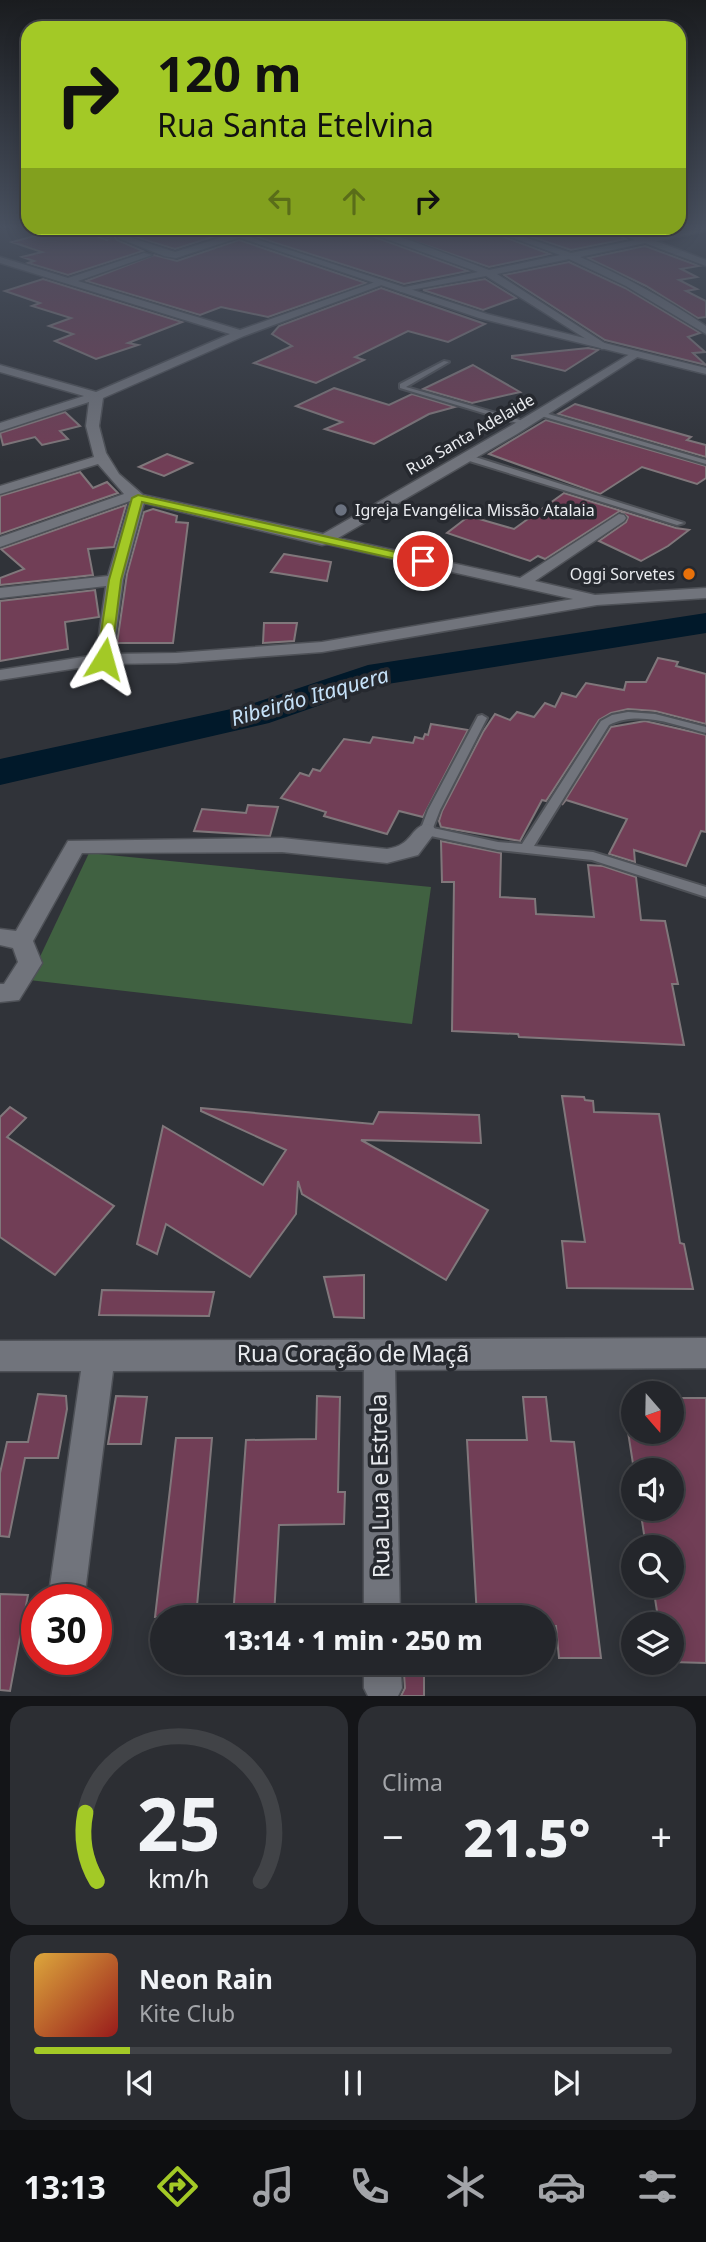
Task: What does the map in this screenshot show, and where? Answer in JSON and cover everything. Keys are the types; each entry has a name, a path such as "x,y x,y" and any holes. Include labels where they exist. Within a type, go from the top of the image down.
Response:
{"street":[{"path":"146,305 240,334"},
{"path":"0,427 97,396 240,334 320,305"},
{"path":"451,305 523,328 706,371"},
{"path":"543,305 602,346"},
{"path":"663,305 706,331"},
{"name":"Rua Santa Adelaide","path":"322,541 524,424 635,354"},
{"path":"0,368 97,396"},
{"path":"97,396 91,416 100,459 113,479 135,496 322,541 524,582 597,600"},
{"path":"0,490 100,459"},
{"path":"0,542 135,496"},
{"path":"104,659 115,580 135,496"},
{"path":"524,582 618,518"},
{"path":"0,593 115,580"},
{"path":"0,675 104,659 176,658 322,647 597,600 706,593"},
{"path":"0,993 11,993 30,963 11,939 75,846 282,845 387,856 402,854 417,847 426,831"},
{"name":"Rua Coração de Maçã","path":"0,1356 706,1353"},
{"name":"Rua Lua e Estrela","path":"379,1354 382,1605"},
{"path":"68,1584 99,1356"}],"lane":[{"path":"446,362 402,385 403,387 524,424"},
{"path":"541,413 706,462"},
{"path":"466,457 680,523"},
{"path":"526,850 538,826 605,723 613,717 637,715 706,730"},
{"path":"482,719 434,810 426,831 498,846 593,856 706,892"}],"green space":[{"path":"89,853 431,887 412,1024 29,980"}],"building":[{"path":"128,305 182,322 128,343 138,345 96,359 55,341 73,334 49,326 71,318 32,306"},
{"path":"167,305 302,305 268,317 221,307 200,315"},
{"path":"335,305 431,305 485,324 448,342 408,331 355,357 364,360 316,383 254,363 292,346 272,334 279,326"},
{"path":"468,305 496,305 483,310"},
{"path":"551,305 654,305 700,333 688,337 705,352 693,353 706,365 605,340"},
{"path":"677,305 706,305 706,317 698,318"},
{"path":"588,348 598,350 565,371 512,358 512,356"},
{"path":"473,365 520,392 472,403 423,389"},
{"path":"334,388 389,405 412,394 455,407 429,414 374,444 325,429 342,422 296,406"},
{"path":"575,404 691,437 687,440 706,445 706,457 558,414"},
{"path":"65,412 80,426 60,431 68,439 42,445 35,437 3,445 0,433"},
{"path":"546,420 706,466 706,478 697,484 642,467 600,494 489,454"},
{"path":"167,454 192,463 164,476 139,467"},
{"path":"80,472 93,488 107,482 118,493 0,534 0,496"},
{"path":"564,493 689,530 641,561 599,541 626,522 628,517 620,511 545,559 538,556 530,561 447,533 469,516 514,529"},
{"path":"126,505 114,547 88,549 93,575 0,585 0,578 24,569 1,549"},
{"path":"153,509 177,516 176,522 188,523 173,643 117,643 127,574 144,512"},
{"path":"284,554 331,562 327,581 271,572"},
{"path":"95,590 99,617 65,622 68,649 0,661 0,601"},
{"path":"264,623 297,623 294,641 263,643"},
{"path":"658,658 678,662 676,666 706,674 706,724 655,711 628,709 611,713 599,720 546,801 542,800 520,841 441,827 439,821 442,811 495,714 510,720 517,712 534,717 545,703 555,707 562,693 576,697 586,683 624,690 626,682 646,682"},
{"path":"645,721 706,735 706,832 701,831 686,866 634,850 635,862 609,854 627,819 566,800 562,805 611,727"},
{"path":"431,724 468,730 423,817 399,811 387,834 324,816 326,812 281,798 300,773 309,776 313,769 320,771 344,739 370,743 373,737 413,743 415,737 423,739 425,734 428,735"},
{"path":"248,805 278,807 270,836 194,831 202,809 246,813"},
{"path":"441,841 501,853 500,897 535,899 536,914 594,917 588,865 603,866 636,877 641,920 665,921 678,984 672,984 684,1045 452,1031 454,882 442,882"},
{"path":"562,1096 584,1097 585,1100 593,1101 594,1112 659,1114 680,1243 684,1244 693,1289 567,1288 562,1241 585,1242"},
{"path":"10,1107 26,1118 7,1137 114,1206 55,1275 0,1237 0,1117"},
{"path":"201,1108 373,1124 379,1112 479,1115 481,1143 361,1140 488,1210 446,1280 302,1194 298,1181 296,1214 250,1277 166,1224 157,1254 137,1244 163,1126 263,1185 286,1150 201,1111"},
{"path":"364,1275 364,1318 334,1317 324,1277"},
{"path":"102,1290 214,1292 209,1316 99,1315"},
{"path":"38,1394 66,1396 67,1409 58,1458 25,1458 9,1537 0,1536 0,1473 7,1442 28,1442"},
{"path":"116,1396 147,1397 141,1444 108,1444"},
{"path":"317,1396 340,1397 338,1492 345,1492 344,1524 279,1525 275,1605 234,1605 246,1440 316,1439"},
{"path":"523,1397 546,1397 551,1441 574,1442 601,1658 559,1658 556,1605 476,1605 467,1440 527,1440"},
{"path":"684,1398 706,1398 706,1663 684,1662 684,1612 657,1612 655,1598 684,1598 684,1535 644,1535 642,1521 684,1521 684,1458 632,1458 630,1444 684,1444"},
{"path":"176,1438 212,1438 197,1605 156,1605"},
{"path":"0,1594 21,1595 21,1632 10,1691 0,1690"},
{"path":"404,1675 424,1675 424,1696 401,1696 405,1688"}],"waterway":[{"name":"Ribeirão Itaquera","path":"0,772 255,715 368,676 706,623"}],"place":[{"name":"Igreja Evangélica Missão Atalaia","path":"341,510"},
{"name":"Oggi Sorvetes","path":"689,574"}],"route":[{"path":"104,659 115,580 138,498 252,526 423,561"}]}
